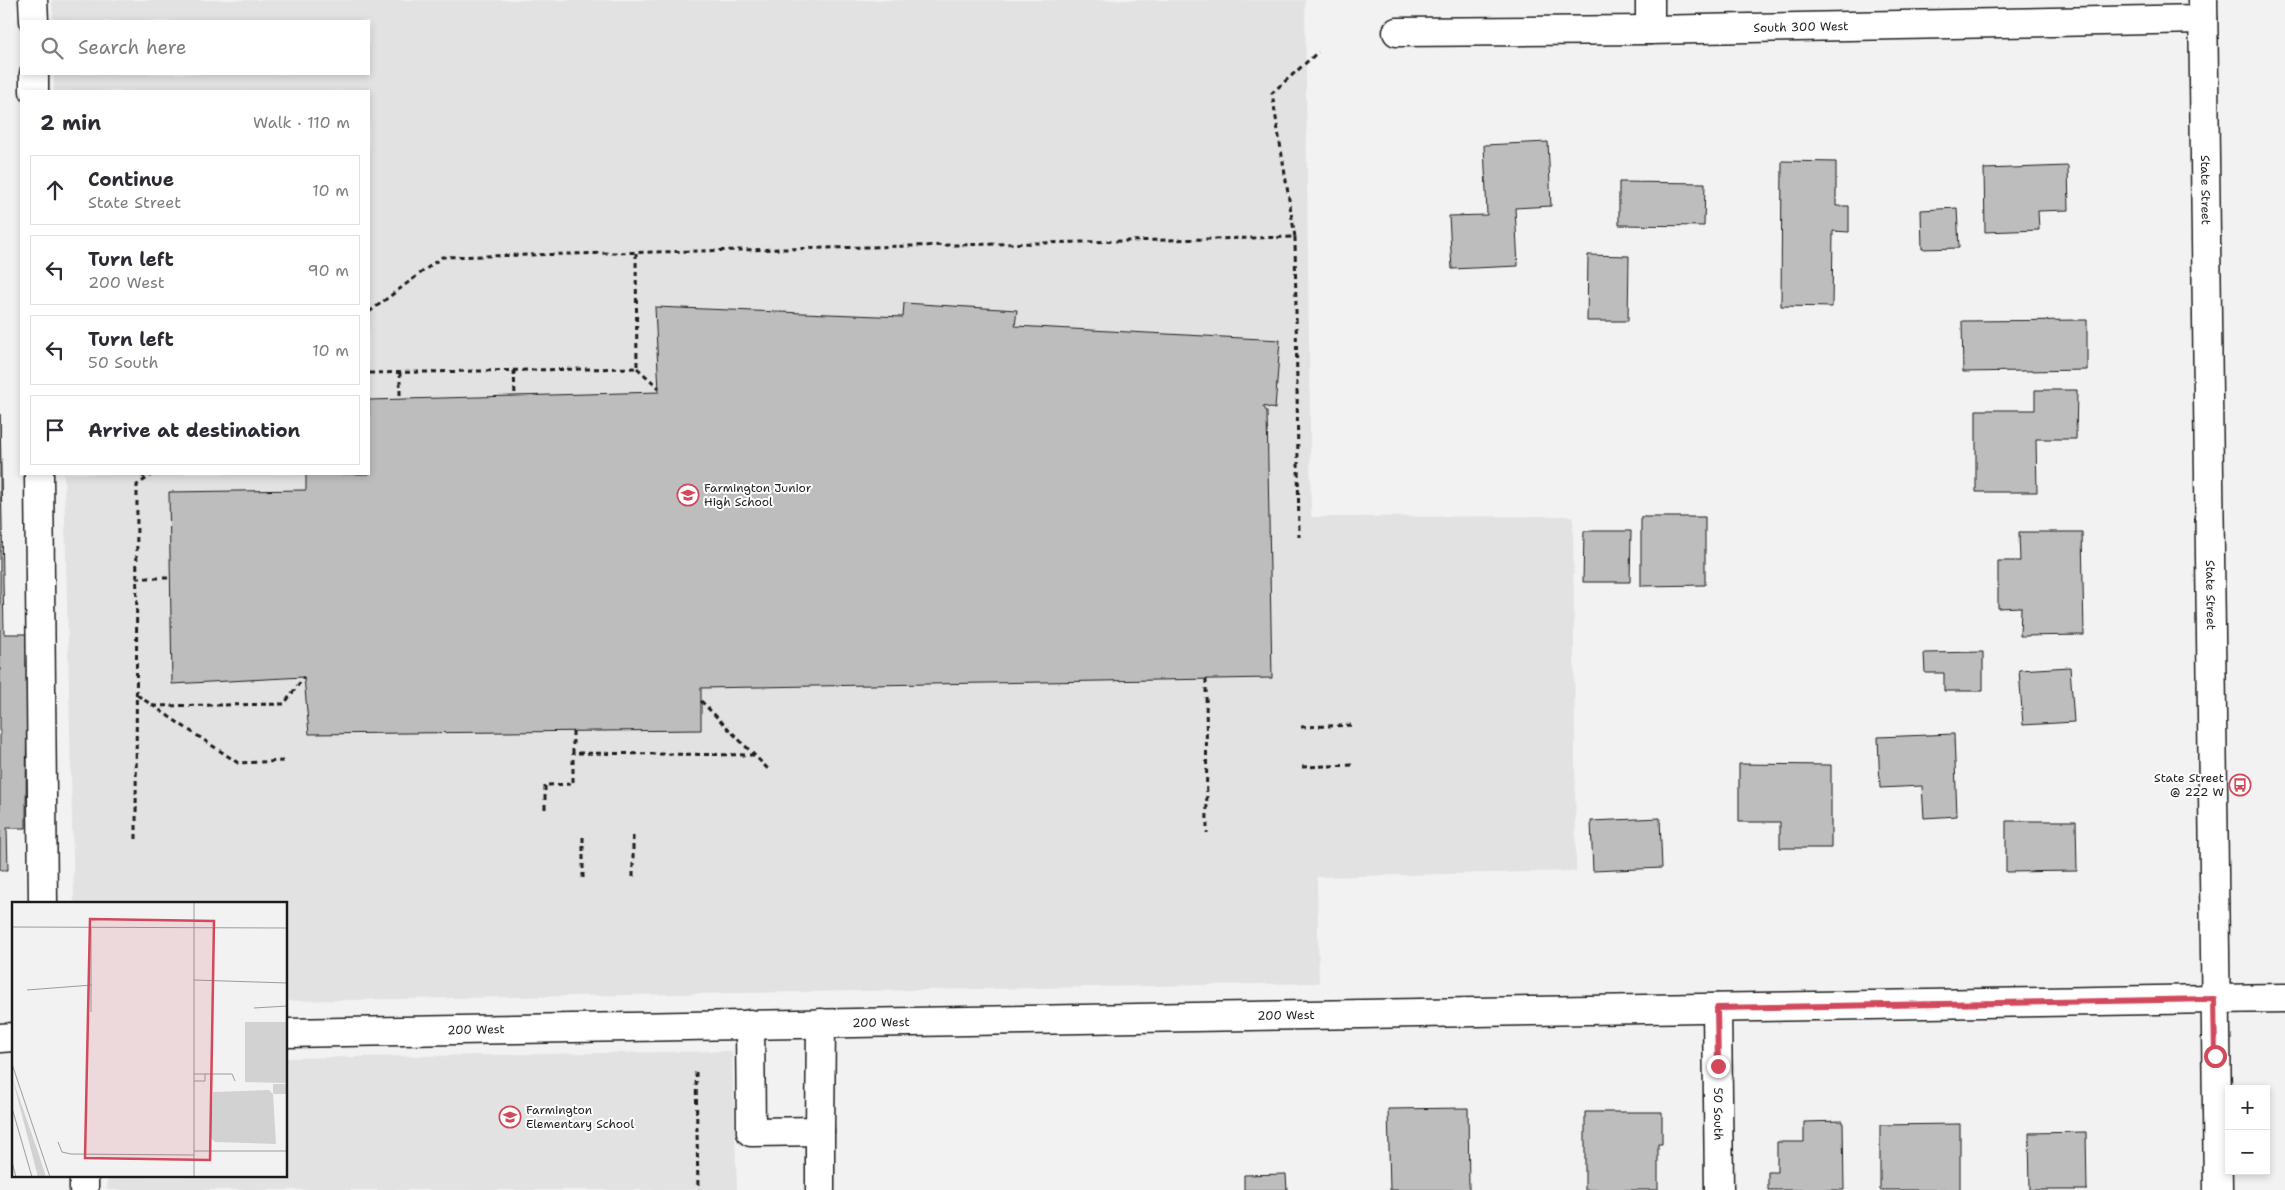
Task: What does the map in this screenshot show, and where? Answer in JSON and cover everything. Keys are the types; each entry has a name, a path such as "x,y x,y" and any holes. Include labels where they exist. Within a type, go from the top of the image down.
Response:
{"main road":[{"path":"34,0 34,20"},
{"path":"1650,0 1650,30"},
{"name":"South 300 West","path":"1397,32 1650,30 2203,9"},
{"name":"State Street","path":"2203,9 2214,999 2218,1190"},
{"path":"34,75 34,90"},
{"path":"39,475 43,902"},
{"name":"200 West","path":"288,1032 2285,998"},
{"name":"50 South","path":"1717,1008 1719,1190"},
{"path":"820,1190 821,1023"},
{"path":"750,1024 751,1132 820,1131"}],"path":[{"path":"1299,537 1295,237 1272,92 1318,52"},
{"path":"370,311 442,257 1295,237"},
{"path":"636,253 637,368"},
{"path":"370,373 637,368 659,388"},
{"path":"514,370 515,396"},
{"path":"400,372 400,399"},
{"path":"142,475 146,479"},
{"path":"136,839 137,486 152,475"},
{"path":"136,578 170,578"},
{"path":"152,706 284,704 304,677"},
{"path":"1206,679 1207,833"},
{"path":"136,694 238,763 286,762"},
{"path":"701,701 770,771"},
{"path":"1302,727 1355,726"},
{"path":"546,809 545,785 572,784 573,731"},
{"path":"573,753 753,755"},
{"path":"1302,767 1354,765"},
{"path":"632,836 633,881"},
{"path":"583,837 583,880"},
{"path":"696,1072 698,1190"}],"shaded area":[{"name":"Farmington Junior High School","path":"52,0 1305,0 1311,517 1573,516 1576,871 1317,877 1319,983 288,1001 288,902 74,902 64,475 370,475 370,90 54,90 54,75 370,75 370,20 53,20"},
{"name":"Farmington Elementary School","path":"732,1051 737,1190 107,1190 107,1178 288,1178 288,1058"}],"building":[{"path":"1548,142 1551,206 1515,208 1518,266 1452,269 1449,216 1487,215 1484,145"},
{"path":"1782,161 1836,162 1836,206 1849,206 1849,232 1833,231 1832,307 1781,306"},
{"path":"2068,166 2069,210 2038,211 2039,230 1985,232 1984,169"},
{"path":"1619,182 1705,183 1704,226 1619,225"},
{"path":"1957,208 1959,248 1922,249 1921,210"},
{"path":"1588,255 1629,256 1628,321 1587,321"},
{"path":"904,303 1017,310 1015,326 1280,340 1275,409 1263,406 1267,412 1272,678 701,688 701,730 309,734 304,677 172,684 169,492 306,490 306,475 370,475 370,400 659,392 655,307 903,317"},
{"path":"2087,320 2087,370 1963,372 1962,321"},
{"path":"2035,390 2077,390 2076,439 2036,439 2037,492 1976,492 1976,410 2035,410"},
{"path":"0,414 4,634 27,634 26,828 7,828 8,870 0,870"},
{"path":"1641,517 1705,517 1705,585 1641,586"},
{"path":"1584,531 1631,531 1630,582 1583,582"},
{"path":"2019,532 2082,532 2084,635 2020,636 2021,607 1998,608 1998,561 2020,561"},
{"path":"1983,652 1983,691 1944,691 1944,673 1925,673 1924,653"},
{"path":"2070,667 2074,722 2023,725 2019,670"},
{"path":"1954,734 1957,816 1924,818 1922,786 1880,788 1878,737"},
{"path":"1739,764 1831,765 1831,848 1780,848 1780,822 1739,822"},
{"path":"1660,818 1662,868 1593,871 1591,821"},
{"path":"2006,821 2076,821 2077,871 2006,872"},
{"path":"1468,1108 1469,1190 1390,1190 1388,1109"},
{"path":"1585,1112 1662,1112 1662,1144 1658,1144 1658,1190 1585,1190"},
{"path":"1843,1121 1844,1190 1768,1190 1768,1172 1777,1172 1777,1142 1804,1142 1804,1122"},
{"path":"1960,1124 1960,1190 1880,1190 1880,1125"},
{"path":"2086,1132 2087,1190 2030,1190 2029,1133"},
{"path":"1286,1174 1287,1190 1244,1190 1244,1175"}],"place":[{"name":"Farmington Junior High School","path":"688,495"},
{"name":"State Street @ 222 W","path":"2240,785"},
{"name":"Farmington Elementary School","path":"510,1117"}],"route":[{"path":"1718,1066 1717,1008 2214,999 2215,1056"}]}
